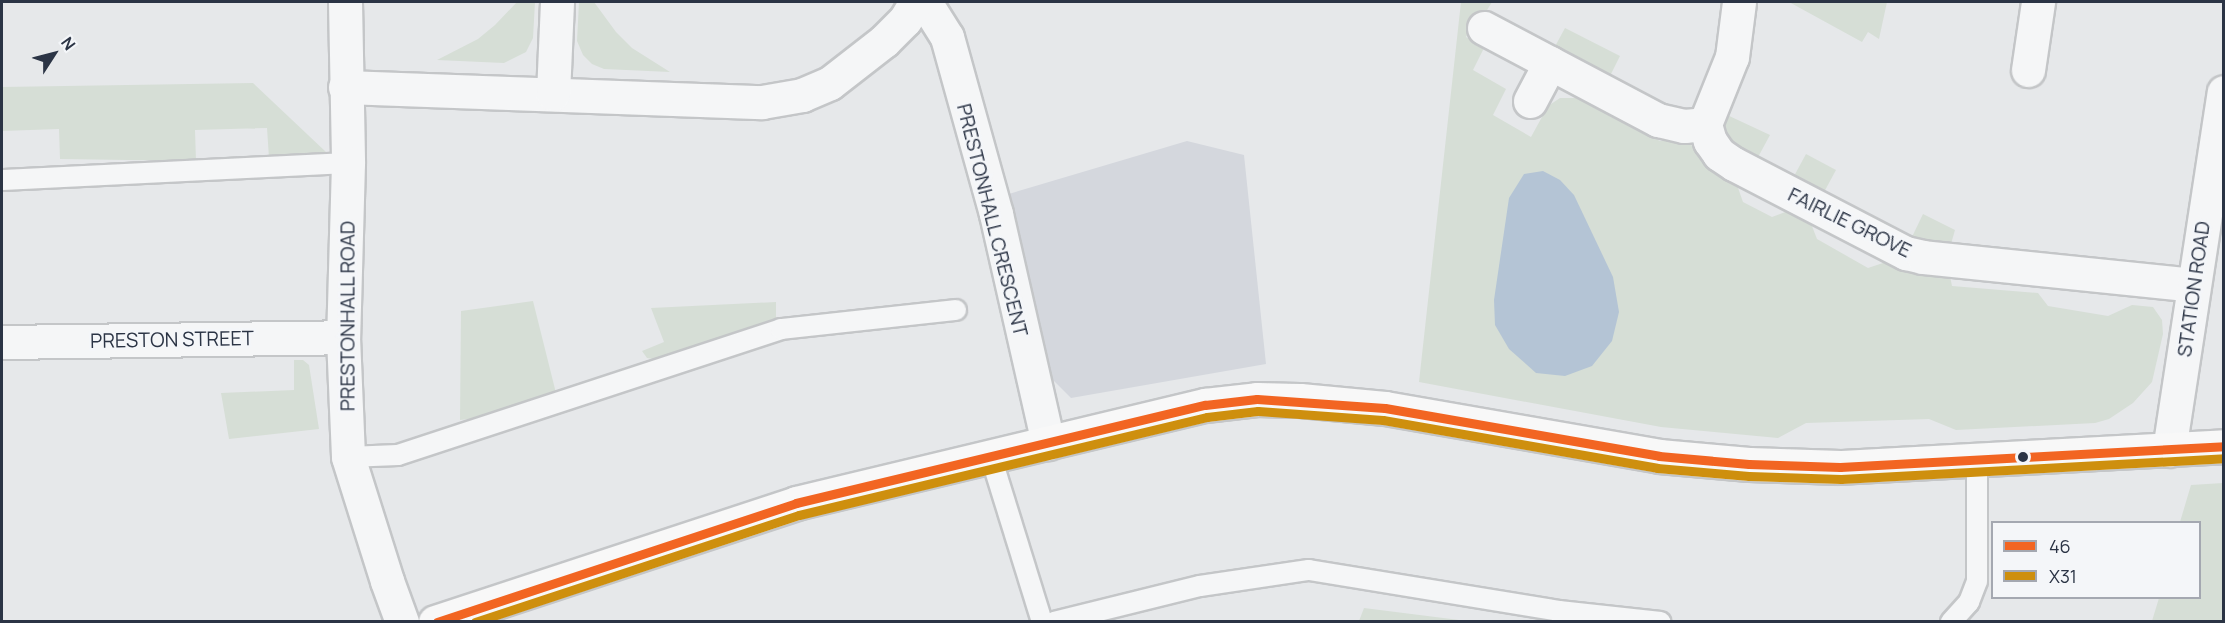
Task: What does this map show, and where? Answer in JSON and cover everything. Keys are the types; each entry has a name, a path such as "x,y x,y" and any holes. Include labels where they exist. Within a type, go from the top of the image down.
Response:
{"street":[{"name":"PRESTONHALL ROAD","path":"345,2 348,163 343,337 352,471 402,621"},
{"path":"553,94 557,2"},
{"path":"345,87 762,102 802,95 830,83 858,62 905,20 916,2"},
{"name":"PRESTONHALL CRESCENT","path":"925,2 947,37 996,214 1048,443"},
{"path":"1484,28 1658,120 1684,126 1705,124 1732,57 1739,2"},
{"path":"2028,70 2038,2"},
{"path":"1530,101 1550,63"},
{"name":"STATION ROAD","path":"2169,450 2192,285 2223,92"},
{"name":"FAIRLIE GROVE","path":"1705,124 1710,141 1719,154 1734,164 1906,253 1934,258 2192,285"},
{"name":"PRESTON STREET","path":"2,342 343,337"},
{"path":"435,621 487,614 517,592 796,503 1205,405 1257,399 1300,399 1385,408 1659,456 1749,464 1840,467 2223,446"}],"lane":[{"path":"2,180 348,163"},
{"path":"352,471 781,329 957,310"},
{"path":"991,457 1042,621"},
{"path":"1951,621 1969,602 1977,581 1977,460"},
{"path":"1054,621 1200,586 1309,570 1559,611 1660,621"}],"shaded area":[{"path":"517,2 535,2 533,38 526,52 504,63 437,60 478,39"},
{"path":"579,2 594,2 616,32 632,48 670,72 604,69 592,64 583,55 577,41"},
{"path":"1461,2 1492,2 1484,15 1479,12 1466,37 1484,48 1473,70 1506,89 1493,115 1531,137 1548,106 1560,98 1576,98 1660,141 1675,140 1691,145 1710,168 1737,185 1743,202 1772,217 1788,211 1810,221 1817,239 1868,268 1886,262 1911,272 1938,277 1950,276 1952,286 2038,293 2048,306 2108,316 2132,305 2153,307 2162,320 2163,334 2152,382 2133,403 2109,419 2095,423 1956,430 1929,419 1806,423 1778,438 1661,427 1419,382"},
{"path":"1789,2 1887,2 1879,39 1868,32 1862,42"},
{"path":"1565,28 1620,56 1608,80 1552,52"},
{"path":"253,83 326,152 269,158 267,128 195,130 196,161 60,159 59,129 2,131 2,87"},
{"path":"1725,114 1770,135 1757,159 1730,146 1719,127"},
{"path":"1187,141 1244,155 1266,364 1071,398 1042,369 1002,196"},
{"path":"1806,154 1836,170 1823,194 1793,178"},
{"path":"1923,214 1955,230 1951,244 1930,244 1911,239"},
{"path":"533,301 556,393 495,416 460,420 461,311"},
{"path":"776,302 776,321 771,326 654,359 647,358 642,351 664,342 651,308"},
{"path":"294,360 303,360 309,365 319,429 229,439 221,393 294,390"},
{"path":"2223,483 2223,621 2152,621 2159,599 2201,599 2201,521 2180,521 2191,485"},
{"path":"1364,608 1467,621 1359,621"}],"water":[{"path":"1543,171 1560,180 1574,195 1613,277 1619,312 1612,341 1592,366 1565,376 1536,373 1509,349 1495,325 1494,300 1509,198 1524,174"}],"transit line":[{"name":"46","path":"437,622 796,503 1205,405 1257,399 1385,408 1659,456 1749,464 1840,467 2224,446"},
{"name":"X31","path":"475,622 799,515 1207,417 1258,411 1383,420 1657,468 1749,476 1841,479 2224,458"}]}
